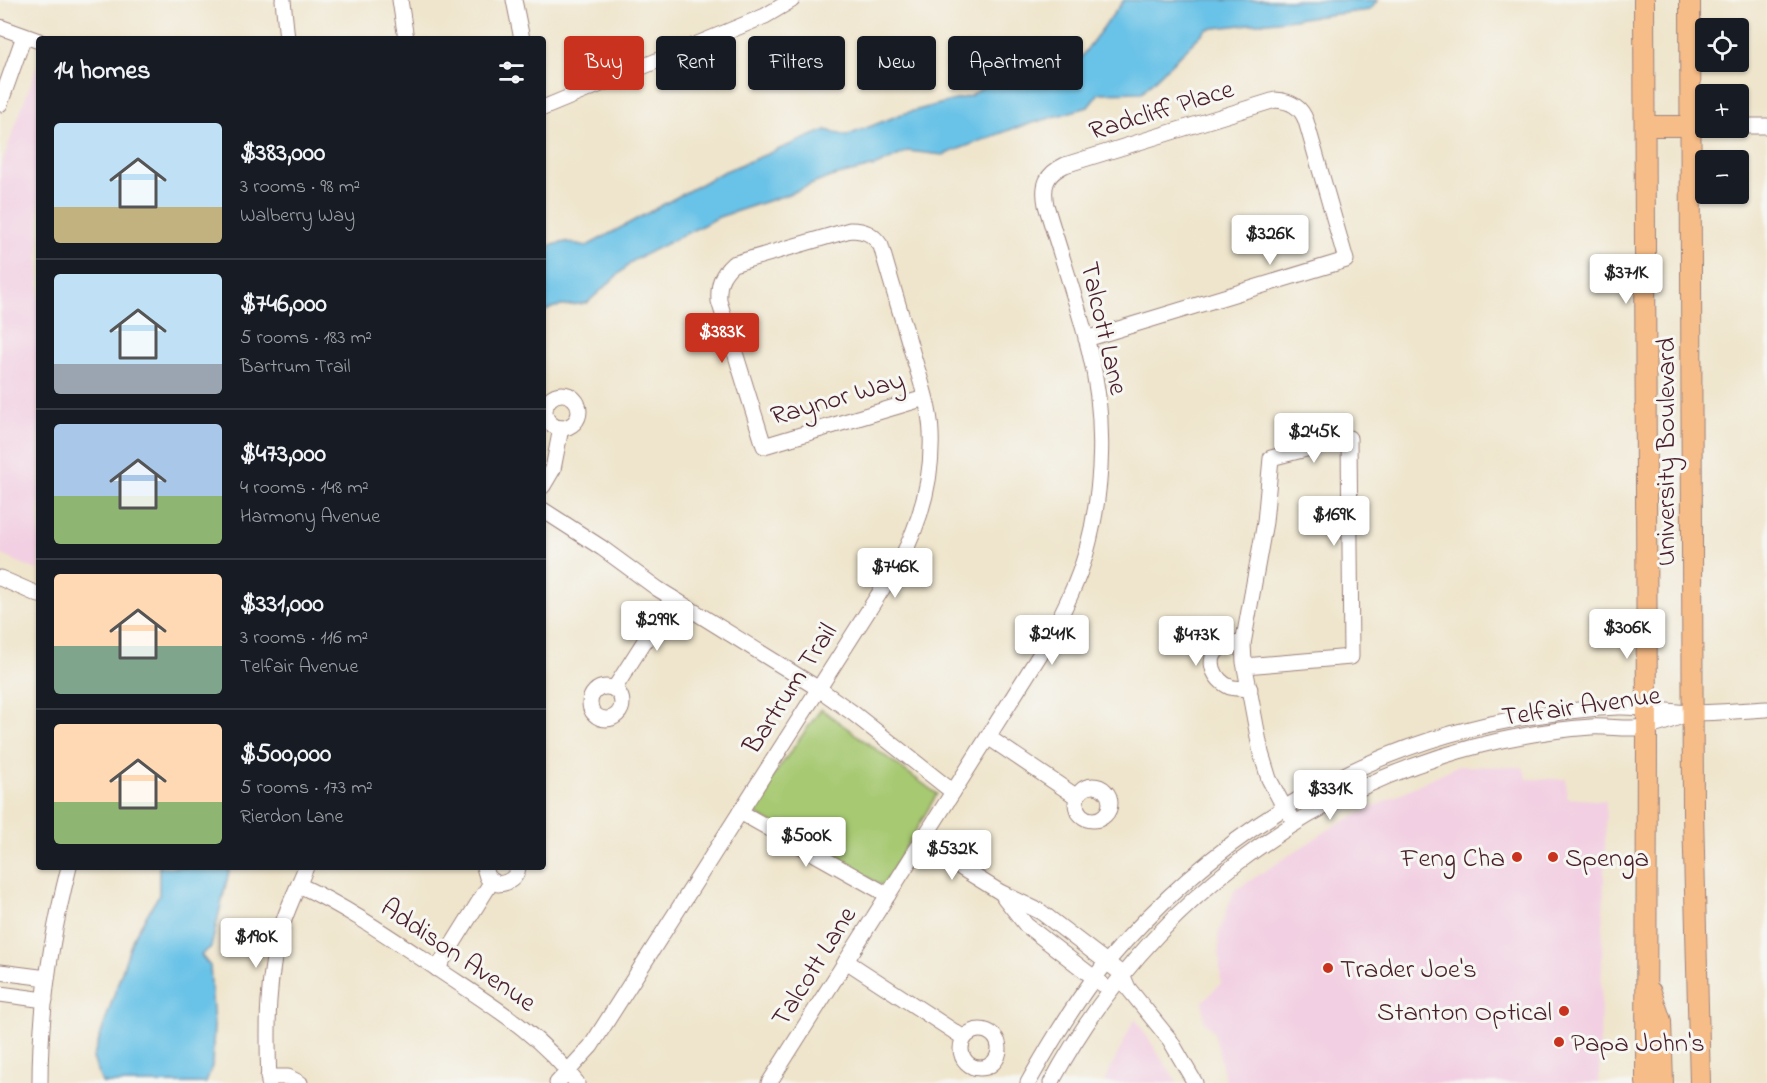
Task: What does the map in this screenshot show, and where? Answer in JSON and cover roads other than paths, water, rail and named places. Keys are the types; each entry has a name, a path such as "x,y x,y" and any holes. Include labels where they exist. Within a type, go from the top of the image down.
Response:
{"main road":[{"name":"University Boulevard","path":"1644,0 1646,1083"},
{"name":"University Boulevard","path":"1690,0 1695,84"},
{"path":"1645,126 1695,126"},
{"name":"University Boulevard","path":"1698,138 1694,847 1700,1083"},
{"path":"1645,975 1661,1021 1663,1083"}],"street":[{"path":"283,0 287,36"},
{"path":"400,0 406,36"},
{"path":"514,0 521,36"},
{"path":"546,104 765,16 792,0"},
{"path":"0,27 32,39 0,104"},
{"name":"Radcliff Place","path":"1045,181 1054,170 1065,165 1275,100 1287,101 1298,106 1304,114 1346,260 1086,339"},
{"path":"1749,126 1767,126"},
{"name":"Talcott Lane","path":"769,1083 1046,645 1069,601 1086,554 1096,507 1100,460 1099,404 1086,339 1046,205 1045,181"},
{"name":"Bartrum Trail","path":"557,1083 573,1078 591,1046 900,561 917,525 926,491 931,432 925,398 881,246 868,232 850,230 734,264 724,272 720,280 719,301 764,446"},
{"name":"Raynor Way","path":"764,446 925,398"},
{"path":"546,481 553,469 561,428"},
{"path":"1245,666 1351,657 1349,438 1271,458 1265,522 1244,644 1245,666 1250,700 1261,753 1269,779 1284,807 1296,822"},
{"path":"546,512 672,598 819,689 953,792"},
{"path":"1,583 36,594"},
{"path":"614,689 672,598"},
{"path":"1244,644 1231,643 1221,647 1215,653 1213,669 1216,676 1231,687 1250,689"},
{"name":"Telfair Avenue","path":"1028,1083 1043,1056 1107,962 1175,890 1258,823 1284,807 1350,772 1446,734 1543,714 1619,707 1646,718"},
{"name":"Telfair Avenue","path":"1051,1083 1068,1051 1109,990 1178,914 1269,838 1364,785 1400,770 1458,751 1503,740 1646,718 1767,709"},
{"path":"988,737 1077,797"},
{"path":"740,812 888,895"},
{"path":"921,843 1000,892 1041,912 1122,974 1128,988 1170,1040 1195,1083"},
{"path":"40,1083 47,978 68,870"},
{"path":"300,1083 288,1077 268,1080 267,1032 273,962 283,922 305,870"},
{"path":"485,870 487,877 498,884 511,881 516,876 517,870"},
{"path":"437,969 492,881"},
{"name":"Addison Avenue","path":"299,885 358,916 503,1013 537,1039 573,1078"},
{"path":"1000,892 1026,926 1109,990"},
{"path":"846,961 964,1038"},
{"path":"0,972 47,978"},
{"path":"0,994 45,999"}],"water":[{"path":"1124,0 1378,0 1370,10 1207,29 1142,92 1099,93 1088,107 1012,129 943,155 908,151 876,166 830,177 786,195 719,217 634,260 587,303 554,307 546,311 546,246 566,242 587,246 723,172 826,130 846,136 902,114 970,96 979,90 1083,90 1083,54"},
{"path":"159,870 229,870 211,947 201,955 210,966 214,1026 212,1066 206,1083 102,1083 93,1058 133,938 159,895"}],"place":[{"name":"Feng Cha","path":"1517,857"},
{"name":"Spenga","path":"1553,857"},
{"name":"Trader Joe's","path":"1328,968"},
{"name":"Stanton Optical","path":"1564,1011"},
{"name":"Papa John's","path":"1559,1042"}]}
